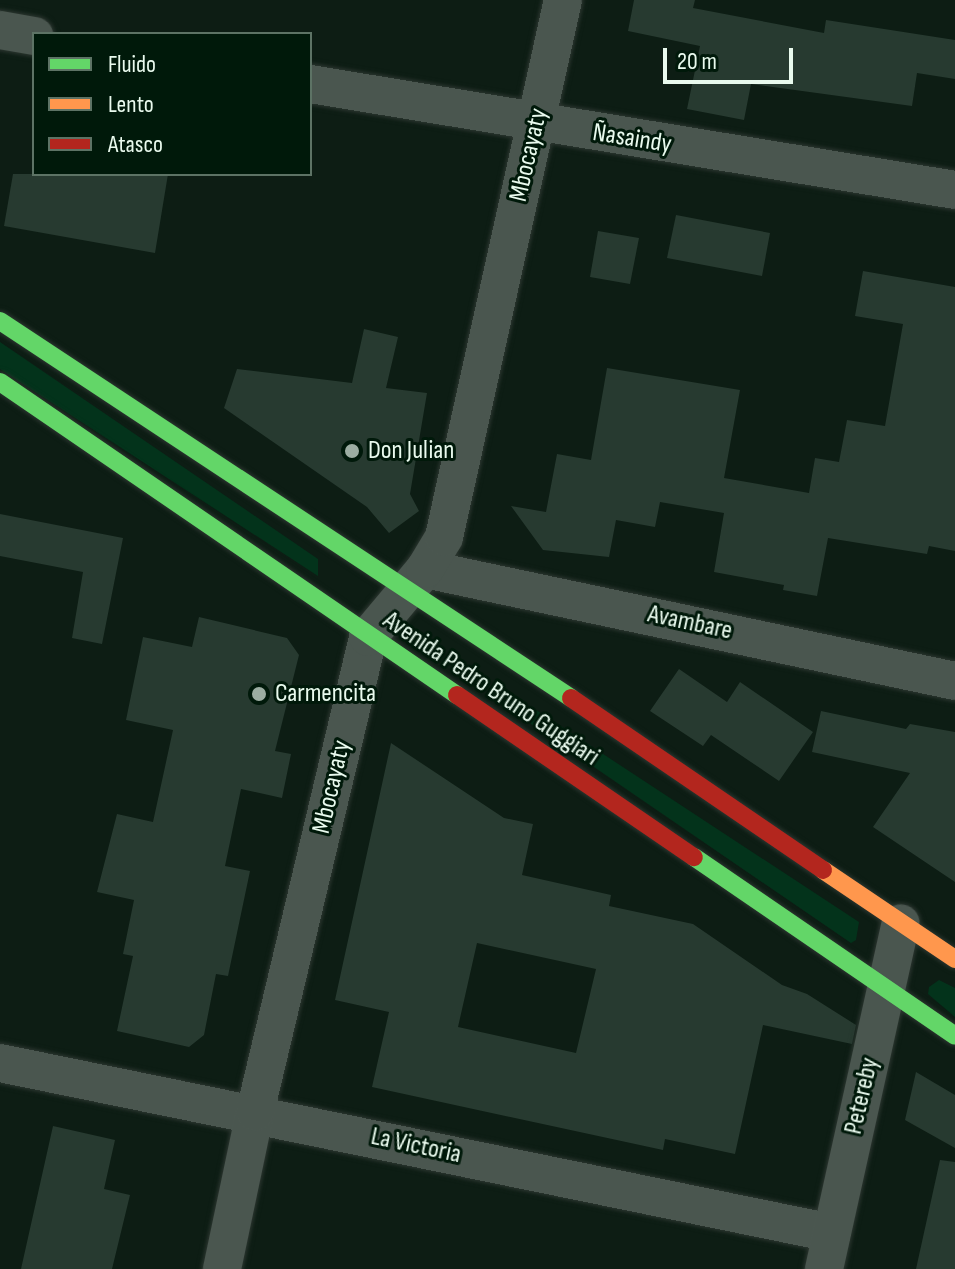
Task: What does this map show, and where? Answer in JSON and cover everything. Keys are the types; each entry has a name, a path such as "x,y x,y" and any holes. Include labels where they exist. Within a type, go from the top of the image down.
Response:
{"main road":[{"name":"Avenida Pedro Bruno Guggiari","path":"0,321 416,579 955,959"},
{"name":"Avenida Pedro Bruno Guggiari","path":"0,382 368,637 955,1036"}],"street":[{"name":"Mbocayaty","path":"222,1269 255,1112 368,637 416,579 444,537 563,0"},
{"path":"0,30 32,36"},
{"name":"Ñasaindy","path":"312,84 536,124 955,190"},
{"name":"Avambare","path":"416,579 955,681"},
{"name":"Petereby","path":"828,1251 901,923"},
{"name":"La Victoria","path":"0,1063 255,1112 828,1251"}],"green space":[{"path":"0,342 318,559 318,576 0,369"},
{"path":"533,708 859,922 856,940 851,943 521,717"},
{"path":"939,980 955,988 955,1017 928,994 929,987"}],"building":[{"path":"634,0 695,0 693,8 824,33 826,20 955,40 955,79 917,73 912,106 751,84 744,120 687,109 700,46 628,31"},
{"path":"13,174 168,176 155,253 4,226"},
{"path":"676,215 770,233 762,276 667,258"},
{"path":"598,231 639,238 630,284 590,277"},
{"path":"863,271 955,287 955,551 929,546 927,554 828,538 817,596 783,590 784,585 714,572 724,513 660,502 655,527 616,520 609,557 543,550 511,506 546,512 557,454 591,460 607,368 740,390 724,478 809,493 815,458 839,462 847,420 885,426 903,324 855,316"},
{"name":"Don Julian","path":"364,329 398,337 386,388 427,393 410,494 419,511 389,533 367,507 224,408 237,369 352,383"},
{"path":"0,514 123,538 102,644 72,638 83,572 0,556"},
{"path":"199,617 287,638 299,655 275,751 291,754 282,798 241,789 225,866 250,871 228,976 216,974 204,1035 189,1047 117,1031 133,956 123,954 134,900 97,892 117,814 153,822 173,730 126,720 143,637 192,647"},
{"path":"679,669 727,702 740,682 813,732 779,781 711,735 703,746 650,711"},
{"path":"821,711 906,729 910,724 955,732 955,882 873,827 910,773 812,752"},
{"path":"391,743 504,818 533,824 522,875 611,895 609,906 693,924 782,985 807,994 856,1025 852,1044 763,1025 735,1154 665,1139 663,1150 372,1087 389,1012 335,1000","holes":["477,943 596,969 576,1053 458,1027"]},
{"path":"916,1072 955,1095 955,1148 905,1120"},
{"path":"53,1126 115,1140 104,1189 130,1195 112,1269 21,1269"},
{"path":"940,1160 955,1162 955,1269 916,1269"}],"traffic: fast":[{"path":"0,321 571,698"},
{"path":"0,382 457,695"},
{"path":"694,857 955,1036"}],"traffic: slow":[{"path":"823,870 955,959"}],"traffic: jam":[{"path":"457,695 694,857"},
{"path":"571,698 823,870"}],"place":[{"name":"Don Julian","path":"352,451"},
{"name":"Carmencita","path":"259,694"}]}
